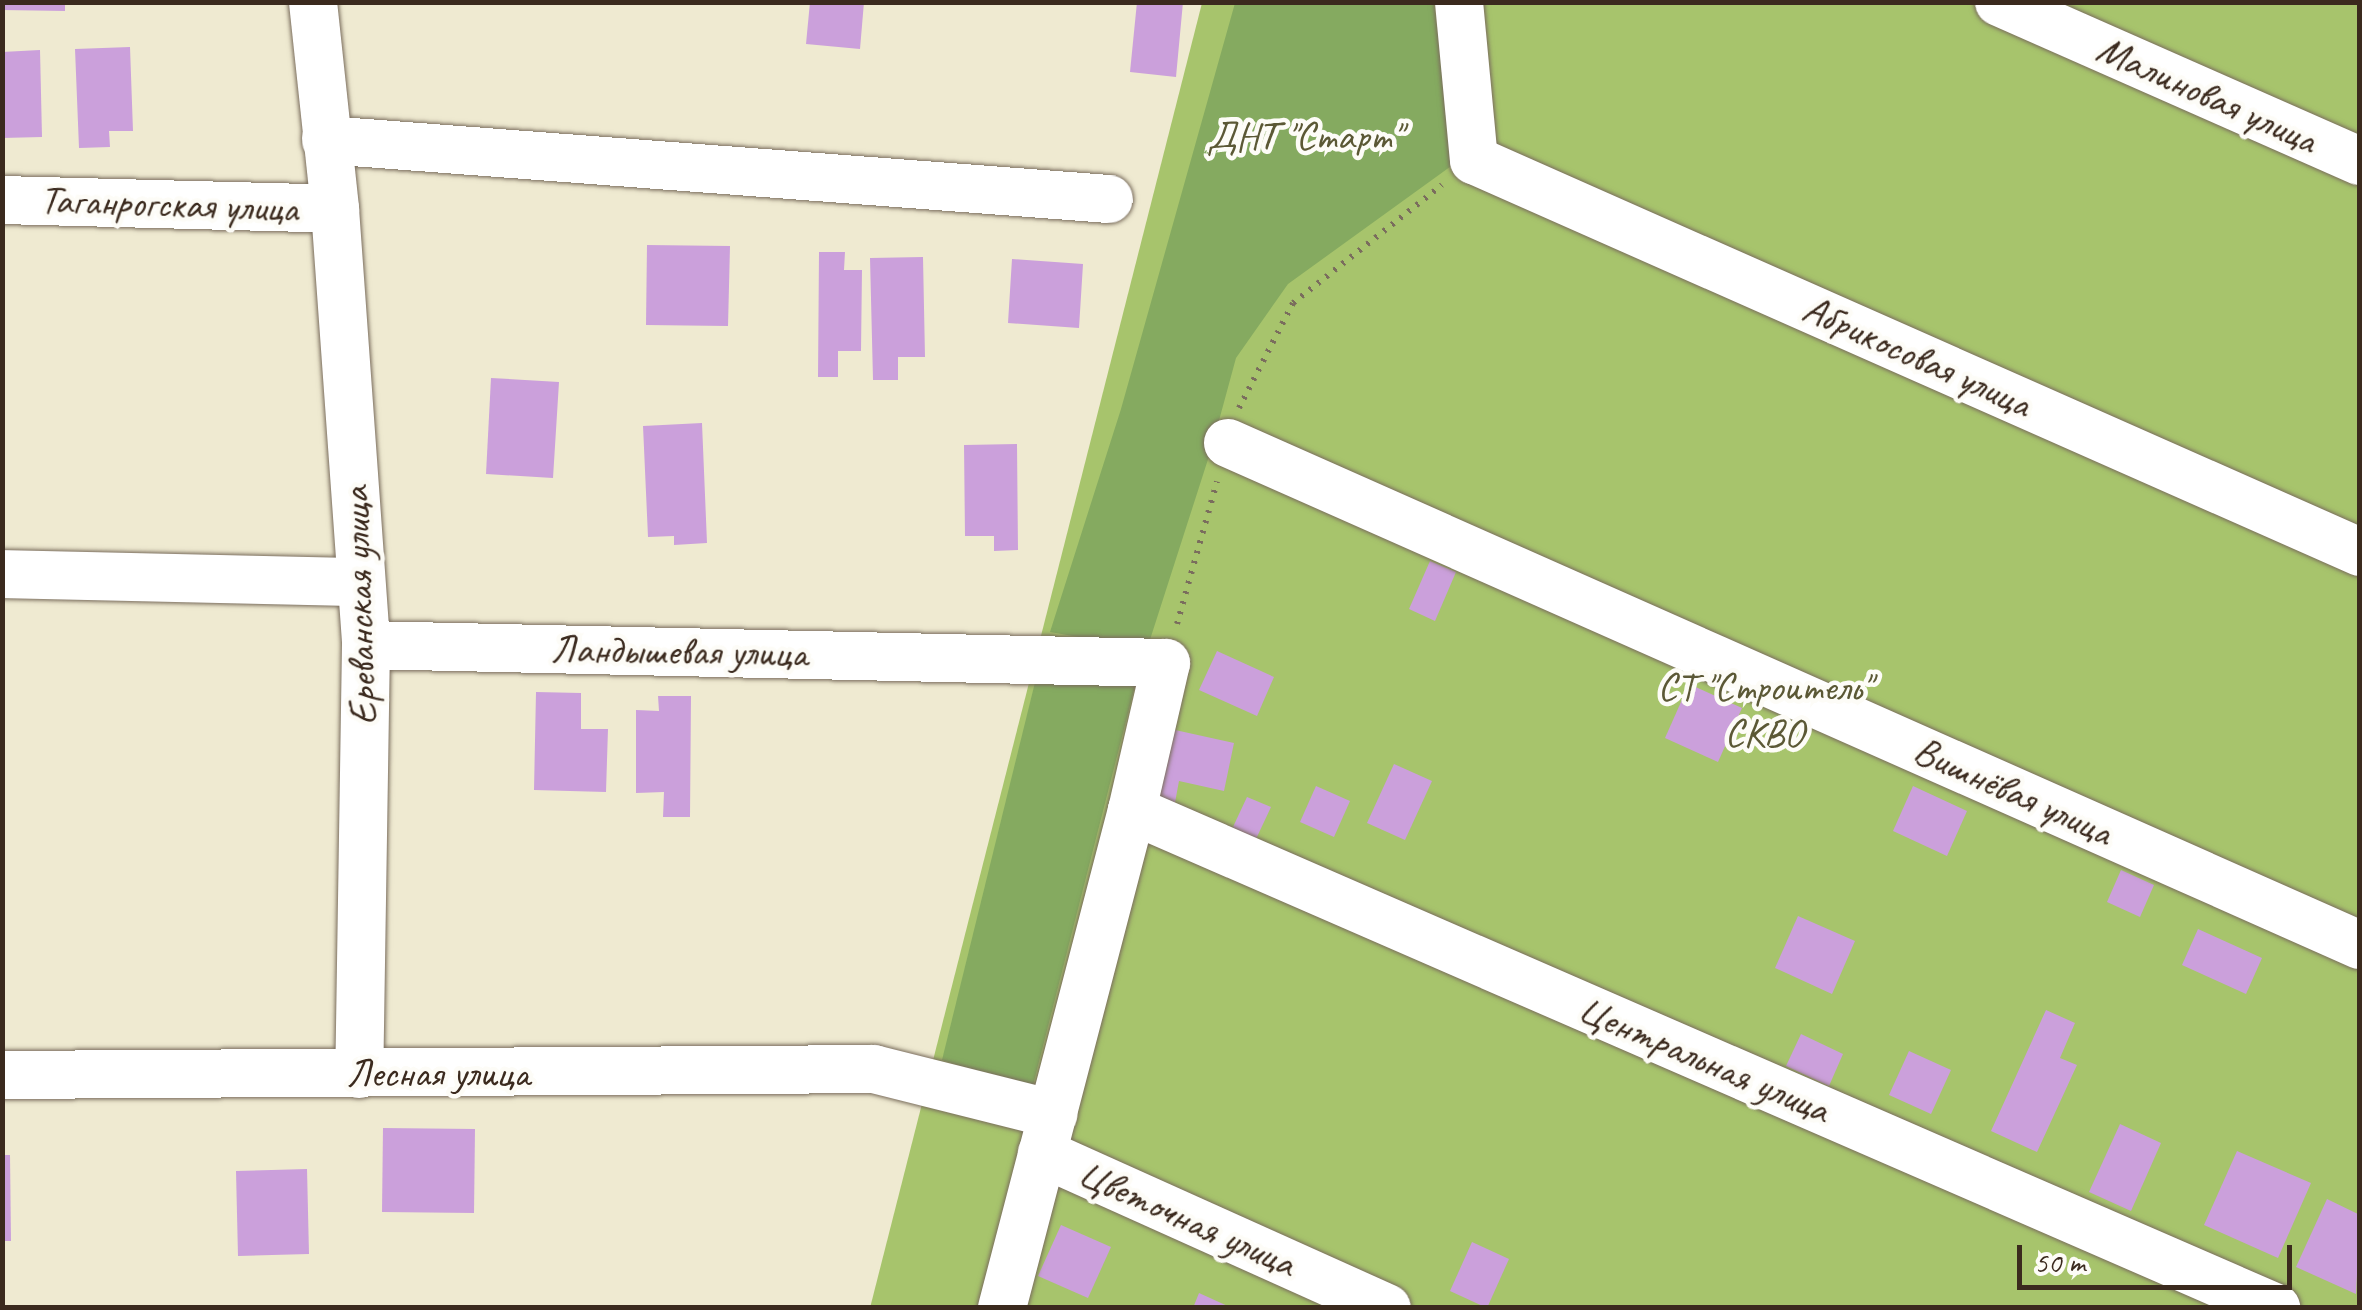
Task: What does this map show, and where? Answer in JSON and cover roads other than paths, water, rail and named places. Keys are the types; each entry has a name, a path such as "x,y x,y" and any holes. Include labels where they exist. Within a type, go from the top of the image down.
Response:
{"street":[{"name":"Ереванская улица","path":"313,2 335,209 366,645 358,1074"},
{"name":"Абрикосовая улица","path":"1460,2 1474,160 2360,552"},
{"name":"Малиновая улица","path":"1999,2 2360,161"},
{"path":"326,140 1109,199"},
{"name":"Таганрогская улица","path":"2,200 335,209"},
{"name":"Вишнёвая улица","path":"1228,444 2360,945"},
{"path":"2,574 362,582"},
{"name":"Ландышевая улица","path":"366,645 992,656 1166,663 1132,810"},
{"path":"1002,1308 1132,810"},
{"name":"Центральная улица","path":"1132,810 2276,1308"},
{"name":"Лесная улица","path":"2,1075 874,1070 1047,1133"},
{"name":"Цветочная улица","path":"1047,1133 1388,1308"}],"park label":[{"name":"ДНТ \"Старт\"","path":"1304,136"},
{"name":"СТ \"Строитель\" СКВО","path":"1764,710"}]}
